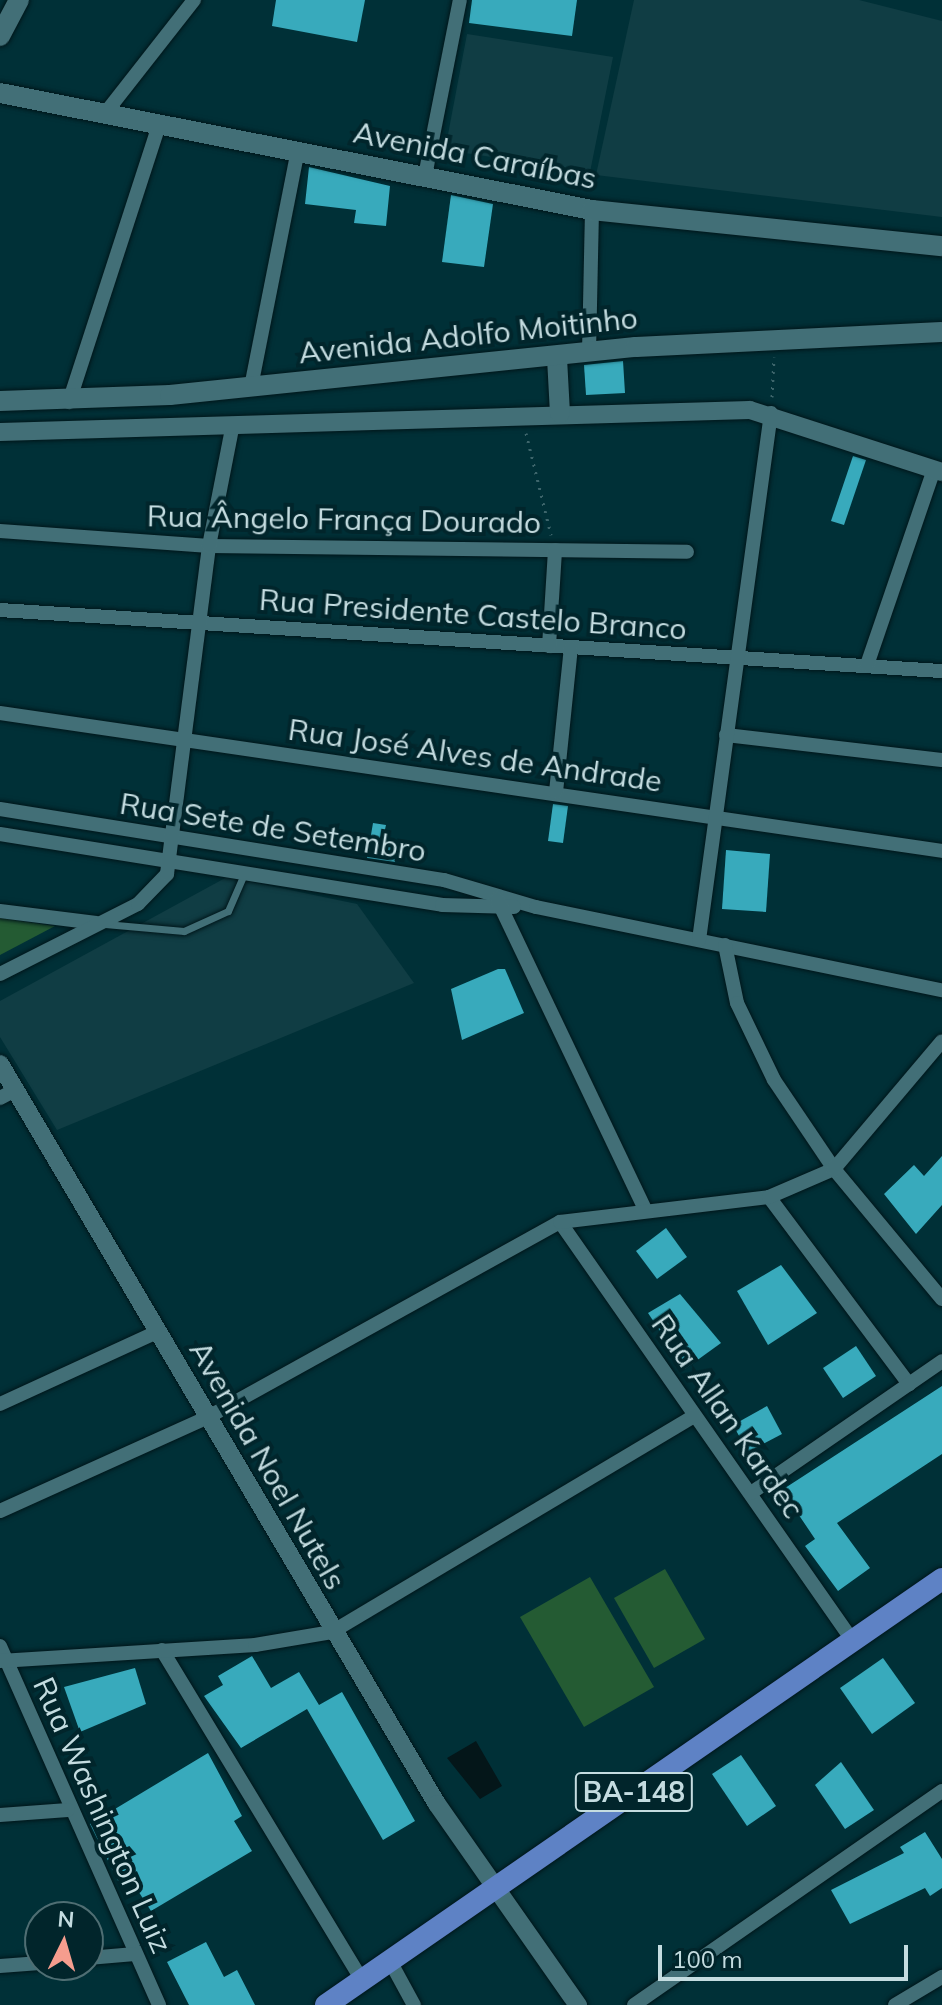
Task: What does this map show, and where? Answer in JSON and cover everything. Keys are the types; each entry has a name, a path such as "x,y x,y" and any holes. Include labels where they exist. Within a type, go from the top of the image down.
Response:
{"main road":[{"path":"0,36 19,0"},
{"name":"Avenida Caraíbas","path":"0,93 107,111 592,210 942,246"},
{"name":"Avenida Adolfo Moitinho","path":"0,401 69,402 775,338 942,332"},
{"path":"557,358 560,413"},
{"name":"BA-148","path":"326,2005 942,1579"}],"street":[{"path":"107,111 194,0"},
{"path":"425,176 460,0"},
{"path":"69,402 160,122"},
{"path":"251,387 298,150"},
{"path":"589,353 592,210"},
{"path":"0,432 560,413 771,413 938,471 867,665"},
{"path":"699,940 771,413"},
{"path":"0,974 152,895 169,863 203,622 209,546 233,424"},
{"name":"Rua Ângelo França Dourado","path":"0,531 209,546 687,552"},
{"path":"549,646 555,550"},
{"name":"Rua Presidente Castelo Branco","path":"0,610 942,671"},
{"path":"556,792 571,648"},
{"name":"Rua José Alves de Andrade","path":"0,713 556,792 942,851"},
{"path":"726,735 942,760"},
{"name":"Rua Sete de Setembro","path":"0,809 172,839 444,880 498,901 942,990"},
{"name":"Rua Sete de Setembro","path":"0,834 442,905 498,901"},
{"path":"498,901 645,1209"},
{"path":"0,911 96,923"},
{"path":"725,945 737,1003 758,1048 834,1169 939,1289"},
{"path":"0,1511 210,1416 560,1222 645,1209 769,1197 834,1169 942,1041"},
{"name":"Avenida Noel Nutels","path":"0,1064 8,1094 210,1416 332,1632 497,1888 578,2005"},
{"path":"769,1197 909,1384"},
{"name":"Rua Allan Kardec","path":"560,1222 852,1640"},
{"path":"0,1404 157,1332"},
{"path":"751,1493 942,1361"},
{"path":"4,1661 162,1650 332,1632 695,1416"},
{"name":"Rua Washington Luiz","path":"0,1646 68,1810 159,2005"},
{"path":"162,1650 362,1980"},
{"path":"634,2005 942,1791"},
{"path":"0,1815 68,1810"},
{"path":"104,1957 135,1954"},
{"path":"390,1961 414,2005"},
{"path":"0,1966 24,1964"},
{"path":"895,2005 942,1977"}],"lane":[{"path":"96,923 184,931 228,911 244,874"}],"path":[{"path":"771,413 775,338"},
{"path":"521,414 555,550"}],"shaded area":[{"path":"634,0 859,0 942,21 942,217 596,175"},
{"path":"467,34 613,57 590,172 445,150"},
{"path":"227,877 357,904 414,983 57,1130 0,1037 0,1001"},
{"path":"476,1741 502,1786 480,1799 447,1758"}],"green space":[{"path":"0,918 55,926 0,955"},
{"path":"665,1569 705,1639 654,1668 614,1598"},
{"path":"590,1577 654,1687 584,1727 520,1617"}],"building":[{"path":"276,0 365,0 357,42 272,26"},
{"path":"472,0 577,0 572,36 469,23"},
{"path":"309,167 390,186 386,226 354,223 356,210 305,204"},
{"path":"451,195 493,204 484,267 442,262"},
{"path":"623,361 625,393 586,395 584,365"},
{"path":"853,456 866,460 844,525 831,521"},
{"path":"553,804 568,806 563,843 548,841"},
{"path":"373,823 386,825 382,843 397,845 395,862 367,858"},
{"path":"726,850 770,854 766,912 722,909"},
{"path":"498,969 505,969 524,1013 462,1040 451,989"},
{"path":"942,1156 942,1205 916,1234 884,1194 914,1165 924,1176"},
{"path":"666,1228 687,1257 657,1279 636,1251"},
{"path":"781,1265 817,1313 768,1345 737,1291"},
{"path":"680,1294 721,1343 685,1369 648,1313"},
{"path":"856,1346 876,1376 843,1398 823,1368"},
{"path":"942,1386 942,1454 837,1523 870,1568 838,1591 805,1546 815,1539 782,1490"},
{"path":"767,1406 782,1434 748,1452 733,1425"},
{"path":"252,1656 271,1688 299,1672 319,1705 342,1692 415,1821 383,1840 307,1709 241,1748 204,1696 223,1685 218,1676"},
{"path":"883,1658 915,1703 872,1734 840,1688"},
{"path":"135,1668 146,1704 80,1732 64,1687"},
{"path":"208,1753 242,1816 234,1821 252,1851 151,1911 133,1883 122,1889 90,1824"},
{"path":"741,1755 776,1806 747,1826 712,1774"},
{"path":"841,1762 874,1810 845,1829 815,1785"},
{"path":"925,1832 942,1859 942,1888 930,1896 925,1888 850,1924 831,1890 904,1853 900,1847"},
{"path":"206,1942 224,1977 237,1970 255,2005 189,2005 167,1962"}]}
